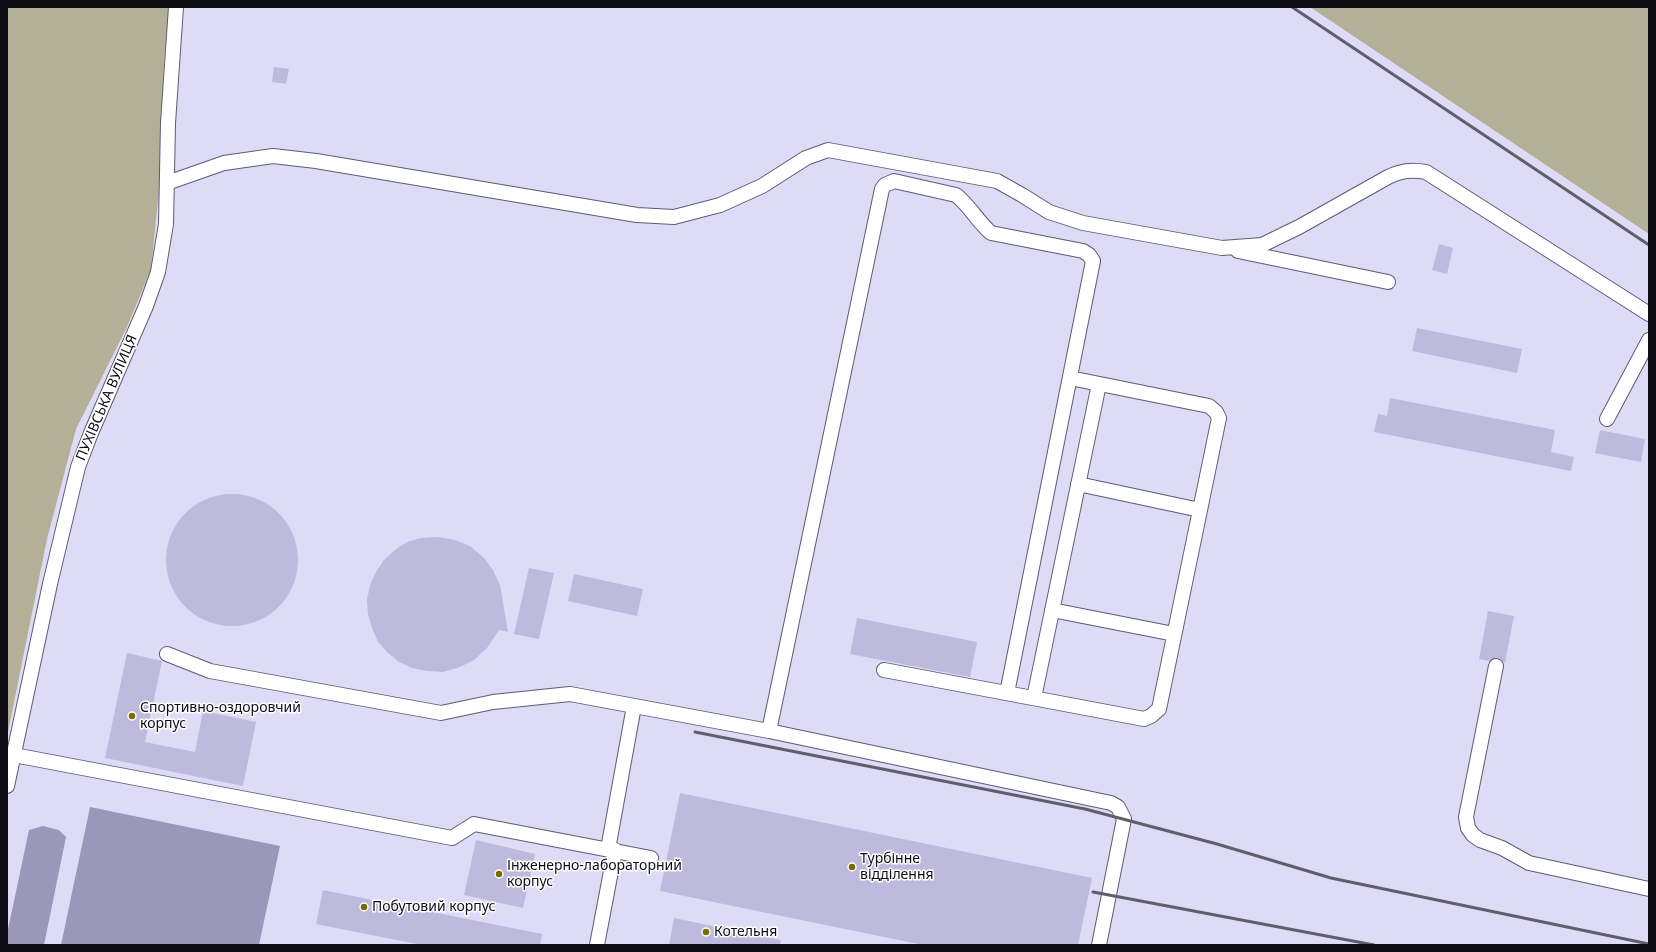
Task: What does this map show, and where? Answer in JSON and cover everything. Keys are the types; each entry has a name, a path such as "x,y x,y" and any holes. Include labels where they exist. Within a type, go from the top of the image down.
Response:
{"street":[{"name":"ПУХІВСЬКА ВУЛИЦЯ","path":"7,786 50,584 78,467 91,433 146,306 158,272 166,224 168,123 176,7"},
{"path":"167,183 224,163 273,156 316,161 637,215 674,217 720,205 762,186 806,158 828,150 997,181 1049,212 1083,223 1222,248 1388,282"},
{"path":"1222,248 1262,245 1300,227 1388,177 1400,172 1414,170 1426,172 1649,314"},
{"path":"769,731 882,189 885,185 894,181 956,195 965,201 982,226 991,233 1083,251 1090,255 1093,261 1007,693"},
{"path":"1607,419 1649,340"},
{"path":"884,670 1144,719 1151,716 1159,709 1219,418 1216,412 1209,406 1070,378"},
{"path":"1034,698 1099,384"},
{"path":"1078,484 1200,510"},
{"path":"1052,610 1174,634"},
{"path":"167,654 210,671 440,713 493,702 570,694 769,731 1111,803 1118,807 1124,819 1099,945"},
{"path":"1496,666 1466,817 1468,828 1473,835 1480,840 1502,848 1529,863 1649,889"},
{"path":"597,945 634,706"},
{"path":"14,755 452,838 474,824 651,858"}],"shaded area":[{"path":"7,7 170,7 164,61 159,191 151,269 127,327 76,429 47,539 7,737"},
{"path":"1310,7 1649,7 1649,234"},
{"path":"90,807 280,846 259,945 61,945"},
{"path":"43,826 59,830 66,837 44,945 7,945 7,934 29,830"}],"building":[{"path":"274,67 289,69 286,84 272,82"},
{"path":"1439,244 1453,248 1447,274 1432,270"},
{"path":"1417,328 1522,349 1517,373 1412,351"},
{"path":"1390,398 1555,430 1551,452 1574,457 1571,471 1374,432 1378,414 1387,416"},
{"path":"1600,430 1645,439 1641,462 1595,453"},
{"path":"238,494 257,499 269,505 279,513 287,523 293,535 297,547 297,573 293,585 287,597 279,607 269,615 257,621 245,625 226,626 207,621 195,615 185,607 177,597 171,585 167,573 166,554 171,535 177,523 185,513 195,505 207,499 219,495"},
{"path":"438,537 455,540 470,546 483,557 493,570 500,585 508,632 499,630 487,648 474,660 460,667 443,672 412,668 399,662 388,653 378,642 372,628 368,614 367,600 370,585 376,572 384,560 395,550 407,542 421,538"},
{"path":"529,568 554,573 539,639 514,634"},
{"path":"574,574 643,589 637,616 568,601"},
{"path":"1488,611 1514,616 1505,663 1497,658 1490,661 1479,659"},
{"path":"857,618 977,642 970,677 850,654"},
{"name":"Спортивно-оздоровчий корпус","path":"127,653 162,661 145,742 195,752 203,711 256,722 243,786 105,758"},
{"name":"Турбінне відділення","path":"680,793 1092,878 1078,945 923,945 660,891"},
{"name":"Інженерно-лабораторний корпус","path":"476,840 535,854 523,908 464,895"},
{"name":"Побутовий корпус","path":"323,890 542,934 540,945 422,945 316,924"},
{"name":"Котельня","path":"674,918 781,940 780,945 669,945"}],"railway":[{"path":"1292,7 1649,245"},
{"path":"695,732 1085,809 1217,844 1331,878 1649,944"},
{"path":"1093,892 1374,945"}],"place":[{"name":"Спортивно-оздоровчий корпус","path":"132,716"},
{"name":"Турбінне відділення","path":"852,867"},
{"name":"Інженерно-лабораторний корпус","path":"499,874"},
{"name":"Побутовий корпус","path":"364,907"},
{"name":"Котельня","path":"706,932"}]}
